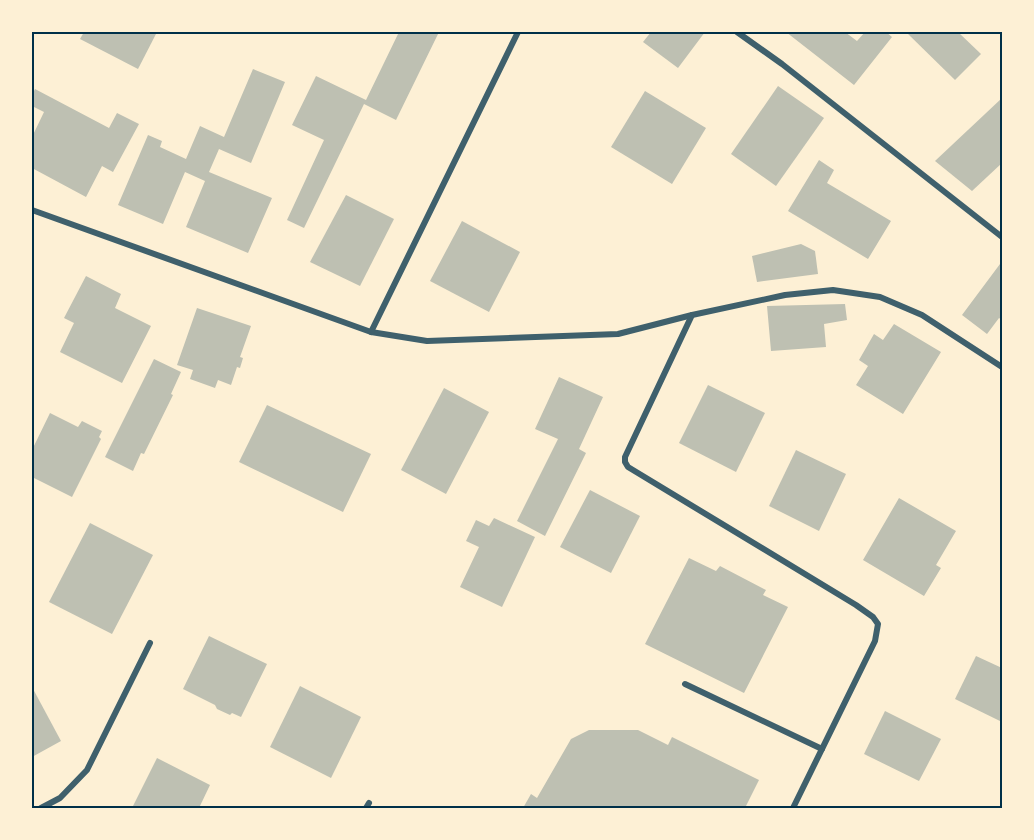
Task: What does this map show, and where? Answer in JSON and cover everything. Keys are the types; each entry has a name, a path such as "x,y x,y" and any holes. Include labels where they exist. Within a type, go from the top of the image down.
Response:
{"street":[{"path":"371,332 518,32"},
{"path":"737,32 782,64 1002,237"},
{"path":"32,210 371,332 427,341 618,333 785,295 833,290 880,297 922,315 1002,367"},
{"path":"692,315 625,457 628,467 856,605 873,617 878,624 875,641 793,808"},
{"path":"41,808 60,798 87,770 150,643"},
{"path":"685,684 822,749"}],"building":[{"path":"84,32 157,32 138,69 80,39"},
{"path":"399,32 439,32 396,120 364,104 304,228 287,220 324,140 292,125 316,76 366,100"},
{"path":"651,32 705,32 678,68 643,42"},
{"path":"786,32 845,32 857,41 865,32 886,32 892,37 854,85"},
{"path":"906,32 958,32 981,54 955,80"},
{"path":"253,69 285,82 251,163 219,149 209,172 272,198 248,253 186,227 205,181 185,172 163,224 118,205 148,135 162,141 160,147 186,159 200,126 224,137"},
{"path":"778,86 824,118 776,186 731,154"},
{"path":"35,89 109,128 117,113 139,124 113,172 102,166 86,197 32,168 32,137 44,112 32,106 32,95"},
{"path":"645,91 706,128 672,184 611,147"},
{"path":"1002,98 1002,163 972,191 935,161"},
{"path":"819,160 834,170 827,183 891,221 868,259 788,211"},
{"path":"346,195 394,219 360,286 310,262"},
{"path":"462,221 520,252 489,312 430,281"},
{"path":"801,244 815,251 818,274 757,282 752,256"},
{"path":"1000,264 1002,266 1002,320 999,318 987,334 962,315"},
{"path":"86,276 121,294 115,308 151,326 122,383 60,352 74,323 64,318"},
{"path":"845,304 847,320 824,324 826,347 771,351 767,306"},
{"path":"197,308 251,326 240,357 243,358 240,368 237,367 231,385 218,380 215,388 190,379 193,370 177,365"},
{"path":"894,324 941,352 903,414 856,385 868,366 859,360 874,334 883,340"},
{"path":"154,359 181,372 171,394 173,395 144,454 141,453 133,471 105,457"},
{"path":"559,377 603,397 579,449 586,453 545,536 517,521 558,439 535,429"},
{"path":"708,385 765,413 736,472 679,443"},
{"path":"444,388 489,412 446,494 401,470"},
{"path":"267,405 371,454 343,512 239,462"},
{"path":"50,413 78,427 82,421 102,431 99,437 101,439 72,497 32,477 32,450"},
{"path":"796,450 846,474 819,531 769,506"},
{"path":"590,490 640,516 611,573 560,547"},
{"path":"899,498 956,531 936,565 941,568 924,596 863,560"},
{"path":"494,518 535,537 502,607 460,587 479,547 466,541 476,520 489,526"},
{"path":"90,523 153,555 112,634 49,602"},
{"path":"689,558 716,571 720,566 766,590 763,595 788,607 744,693 645,644"},
{"path":"209,636 267,664 241,717 217,709 215,705 183,689"},
{"path":"976,656 1002,668 1002,722 955,699"},
{"path":"300,686 361,717 331,778 270,747"},
{"path":"32,687 61,741 32,757"},
{"path":"885,711 941,739 919,781 864,754"},
{"path":"589,730 638,730 668,745 672,737 759,780 745,808 523,808 531,794 537,798 571,739"},
{"path":"157,758 210,785 199,808 132,808"}]}
